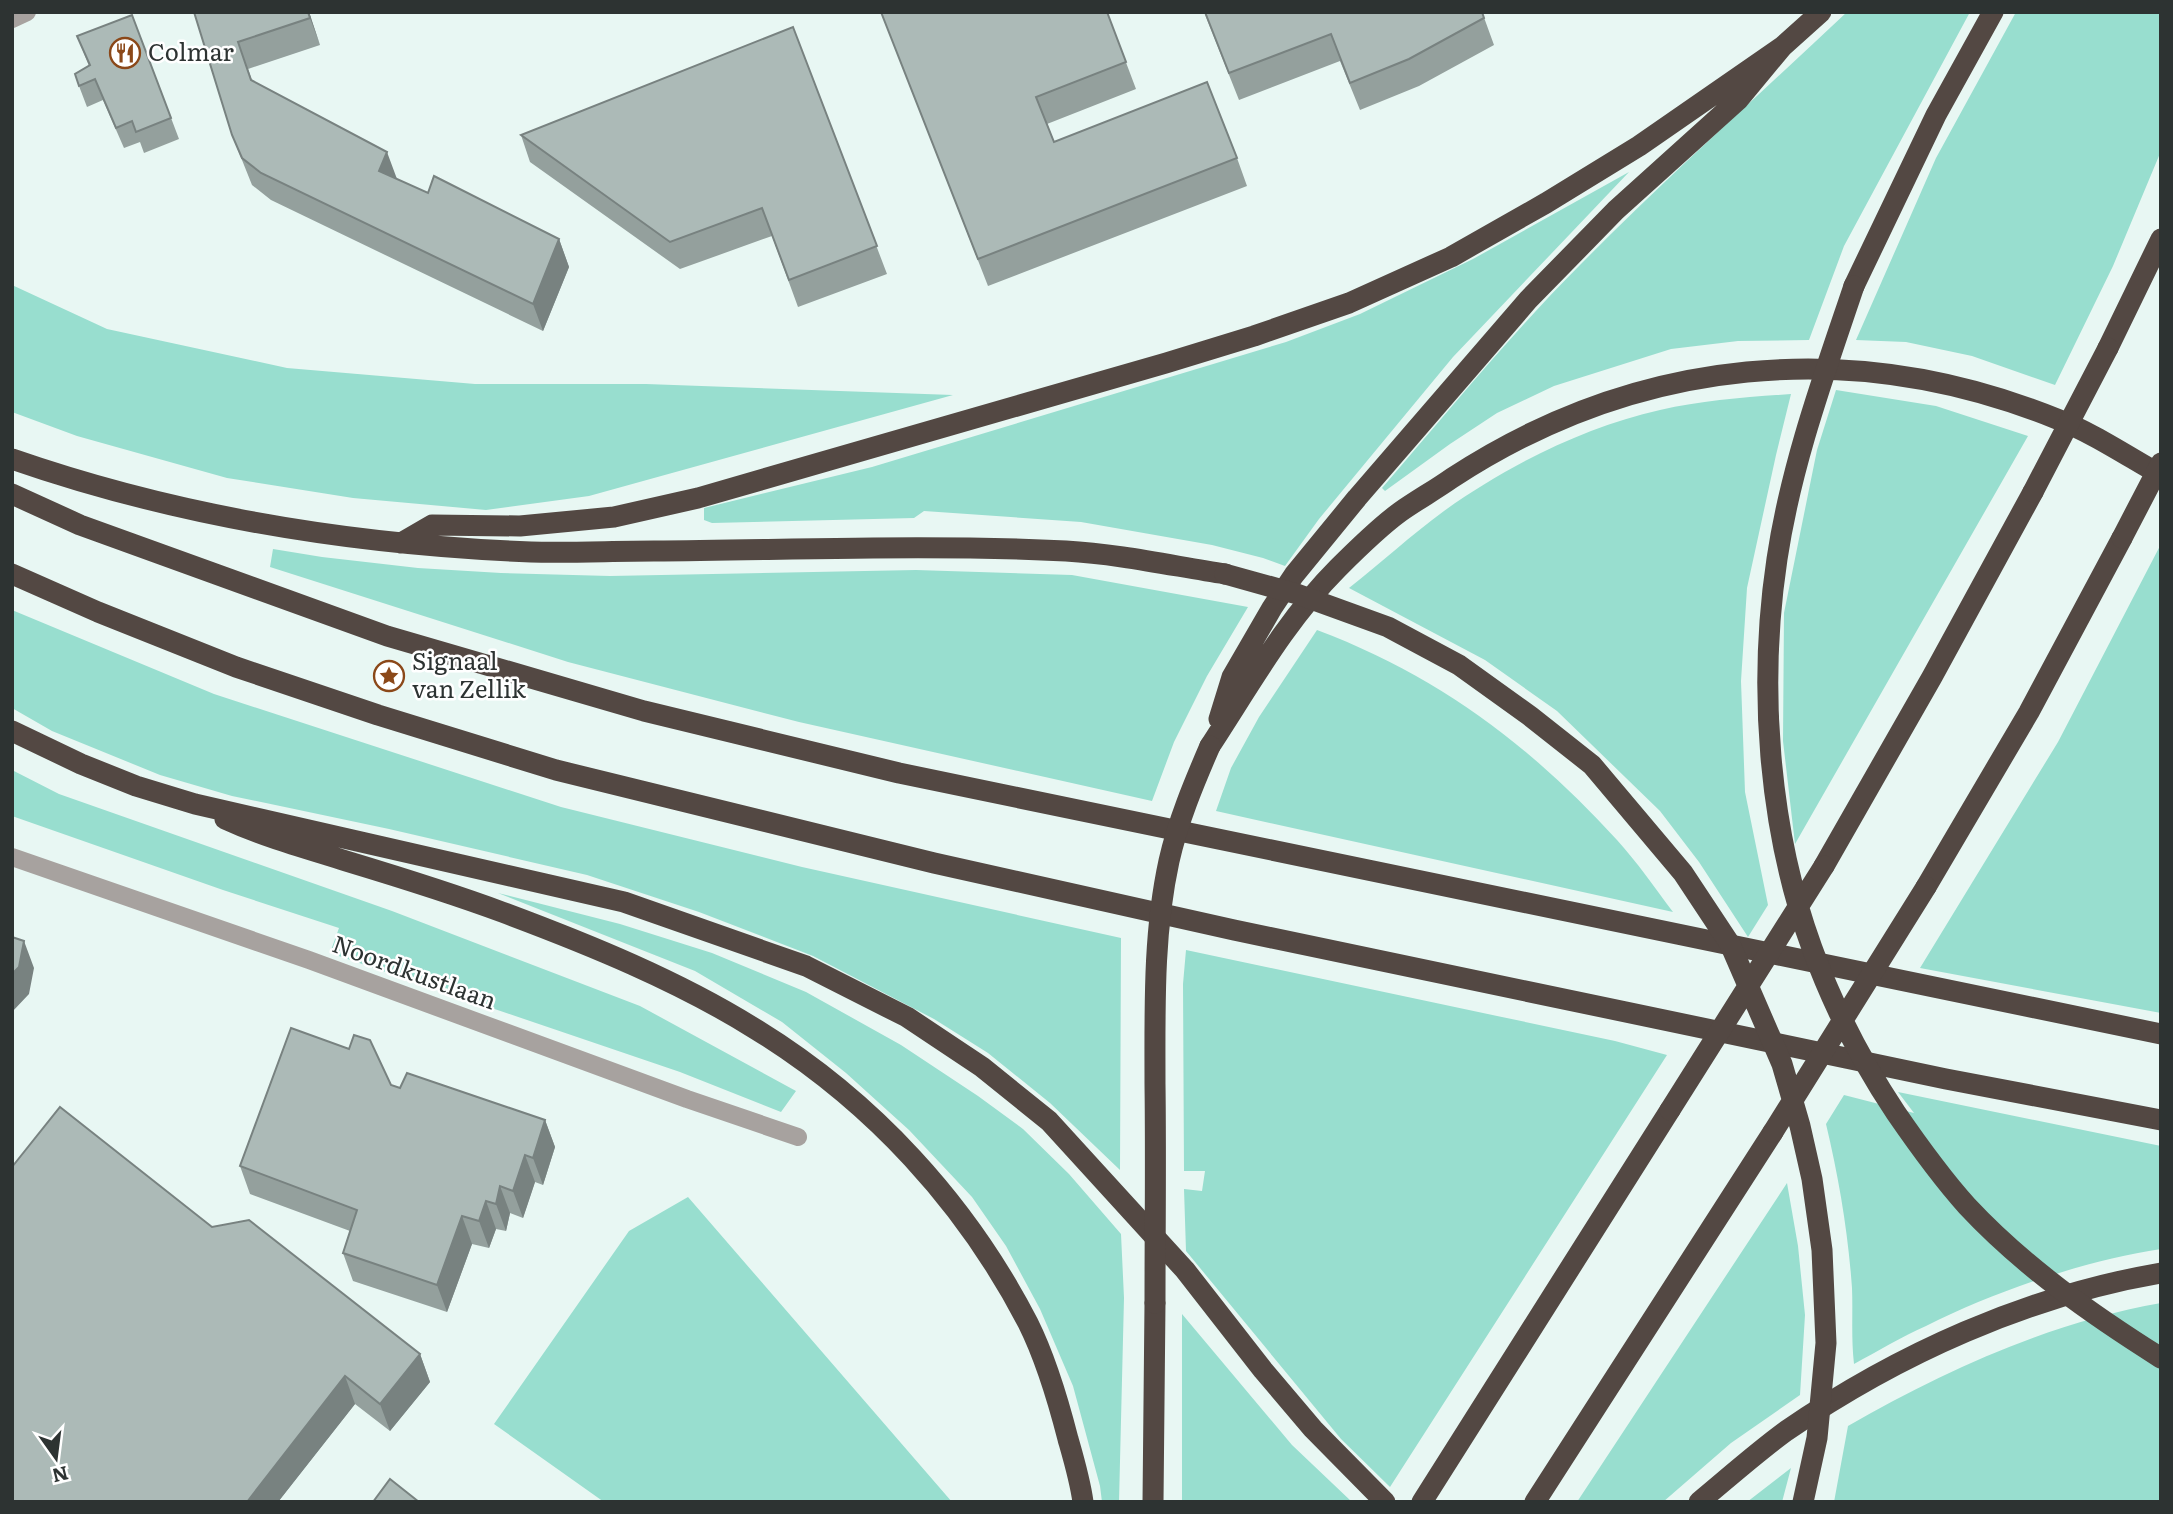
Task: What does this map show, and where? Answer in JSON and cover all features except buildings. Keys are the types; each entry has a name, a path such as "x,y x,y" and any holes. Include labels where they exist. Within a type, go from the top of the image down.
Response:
{"highway":[{"path":"401,543 432,524 520,526 614,517 698,498 1241,340 1349,303 1451,257 1639,146 1782,47 1821,12"},
{"path":"1993,12 1936,115 1854,286 1812,409 1777,558 1768,638 1771,754 1781,830 1794,890 1811,948 1838,1011 1880,1087 1922,1151 1966,1205 2013,1250 2114,1329 2161,1358"},
{"path":"1153,1502 1156,962 1169,860 1232,677 1294,575 1528,300 1616,210 1738,100 1782,47"},
{"path":"1422,1502 1824,866 1933,677 2033,492 2161,239"},
{"path":"1210,746 1291,621 1337,569 1398,513 1490,453 1552,422 1608,401 1667,384 1733,373 1791,368 1878,372 1994,397 2059,419 2161,475"},
{"path":"12,459 67,478 236,520 347,538 401,543 535,552 909,548 1070,551 1225,574 1297,594 1388,627 1459,665 1592,765 1683,873 1730,944 1782,1064 1812,1179 1822,1250 1826,1343 1817,1438 1803,1502"},
{"path":"1535,1502 1773,1132 1926,887 2029,712 2161,463"},
{"path":"12,494 80,525 387,636 645,711 899,773 2161,1034"},
{"path":"12,574 98,612 236,667 378,715 556,770 934,863 1220,927 1919,1073 2161,1120"},
{"path":"12,731 81,764 136,786 195,804 624,902 806,966 907,1017 982,1067 1049,1121 1185,1270 1313,1429 1385,1502"},
{"path":"195,804 256,833 503,912 661,976 757,1029 814,1068 865,1110 921,1166 979,1239 1029,1325 1057,1398 1083,1502"},
{"path":"1699,1502 1785,1432 1900,1362 1996,1319 2059,1297 2161,1273"}],"street":[{"path":"12,19 26,12"},
{"name":"Noordkustlaan","path":"12,857 309,960 798,1137"}],"green space":[{"path":"1847,12 1970,12 1844,246 1809,340 1738,341 1671,349 1554,386 1497,413 1385,491 1382,488 1554,292 1645,201"},
{"path":"2016,12 2161,12 2161,151 2113,266 2055,385 1972,356 1906,342 1856,340 1936,158"},
{"path":"1629,172 1453,357 1319,519 1285,566 1212,545 1081,522 924,511 914,518 712,523 704,520 704,508 872,467 1286,342 1360,314 1473,259"},
{"path":"12,285 107,329 287,368 475,384 646,384 953,395 589,496 486,510 353,498 227,478 77,436 12,412"},
{"path":"1836,390 1936,406 2028,436 1795,844 1783,741 1784,613 1817,450"},
{"path":"1791,394 1747,588 1741,681 1745,792 1768,905 1748,937 1699,862 1660,811 1557,711 1485,660 1349,588 1468,494 1547,450 1631,417 1725,399"},
{"path":"2161,544 2161,1013 1920,968 2058,742"},
{"path":"273,549 418,568 501,573 610,576 916,570 1072,575 1248,607 1207,676 1174,742 1152,801 799,722 568,662 270,567"},
{"path":"12,610 214,694 561,807 802,867 1121,938 1120,1170 1050,1103 988,1053 934,1019 813,956 699,912 587,875 232,796 160,775 52,731 12,708"},
{"path":"1317,630 1403,669 1443,692 1516,744 1551,774 1617,840 1673,912 1216,811 1231,768 1259,717"},
{"path":"12,770 59,794 392,911 640,1006 796,1091 781,1112 680,1072 330,953 339,928 12,816"},
{"path":"498,893 620,924 712,953 806,992 901,1045 978,1096 1023,1129 1069,1174 1121,1234 1124,1298 1119,1502 1102,1502 1073,1386 1040,1309 1006,1246 972,1197 909,1130 846,1073 782,1022 695,971"},
{"path":"1186,950 1615,1041 1667,1055 1390,1487 1341,1439 1186,1251 1184,1189 1202,1191 1205,1171 1184,1171 1183,984"},
{"path":"1898,1092 2161,1146 2161,1249 2071,1269 2011,1289 1917,1330 1854,1364 1848,1246 1826,1124 1844,1095 1914,1113"},
{"path":"1787,1183 1798,1246 1805,1315 1800,1395 1731,1443 1663,1502 1577,1502"},
{"path":"688,1197 952,1502 604,1502 494,1424 629,1231"},
{"path":"2161,1303 2161,1502 1834,1502 1848,1426 1922,1386 1999,1351 2079,1322"},
{"path":"1182,1314 1292,1445 1352,1502 1182,1502"},
{"path":"1791,1468 1782,1502 1747,1502"}],"place":[{"name":"Colmar","path":"125,53"},
{"name":"Signaal van Zellik","path":"389,676"}]}
